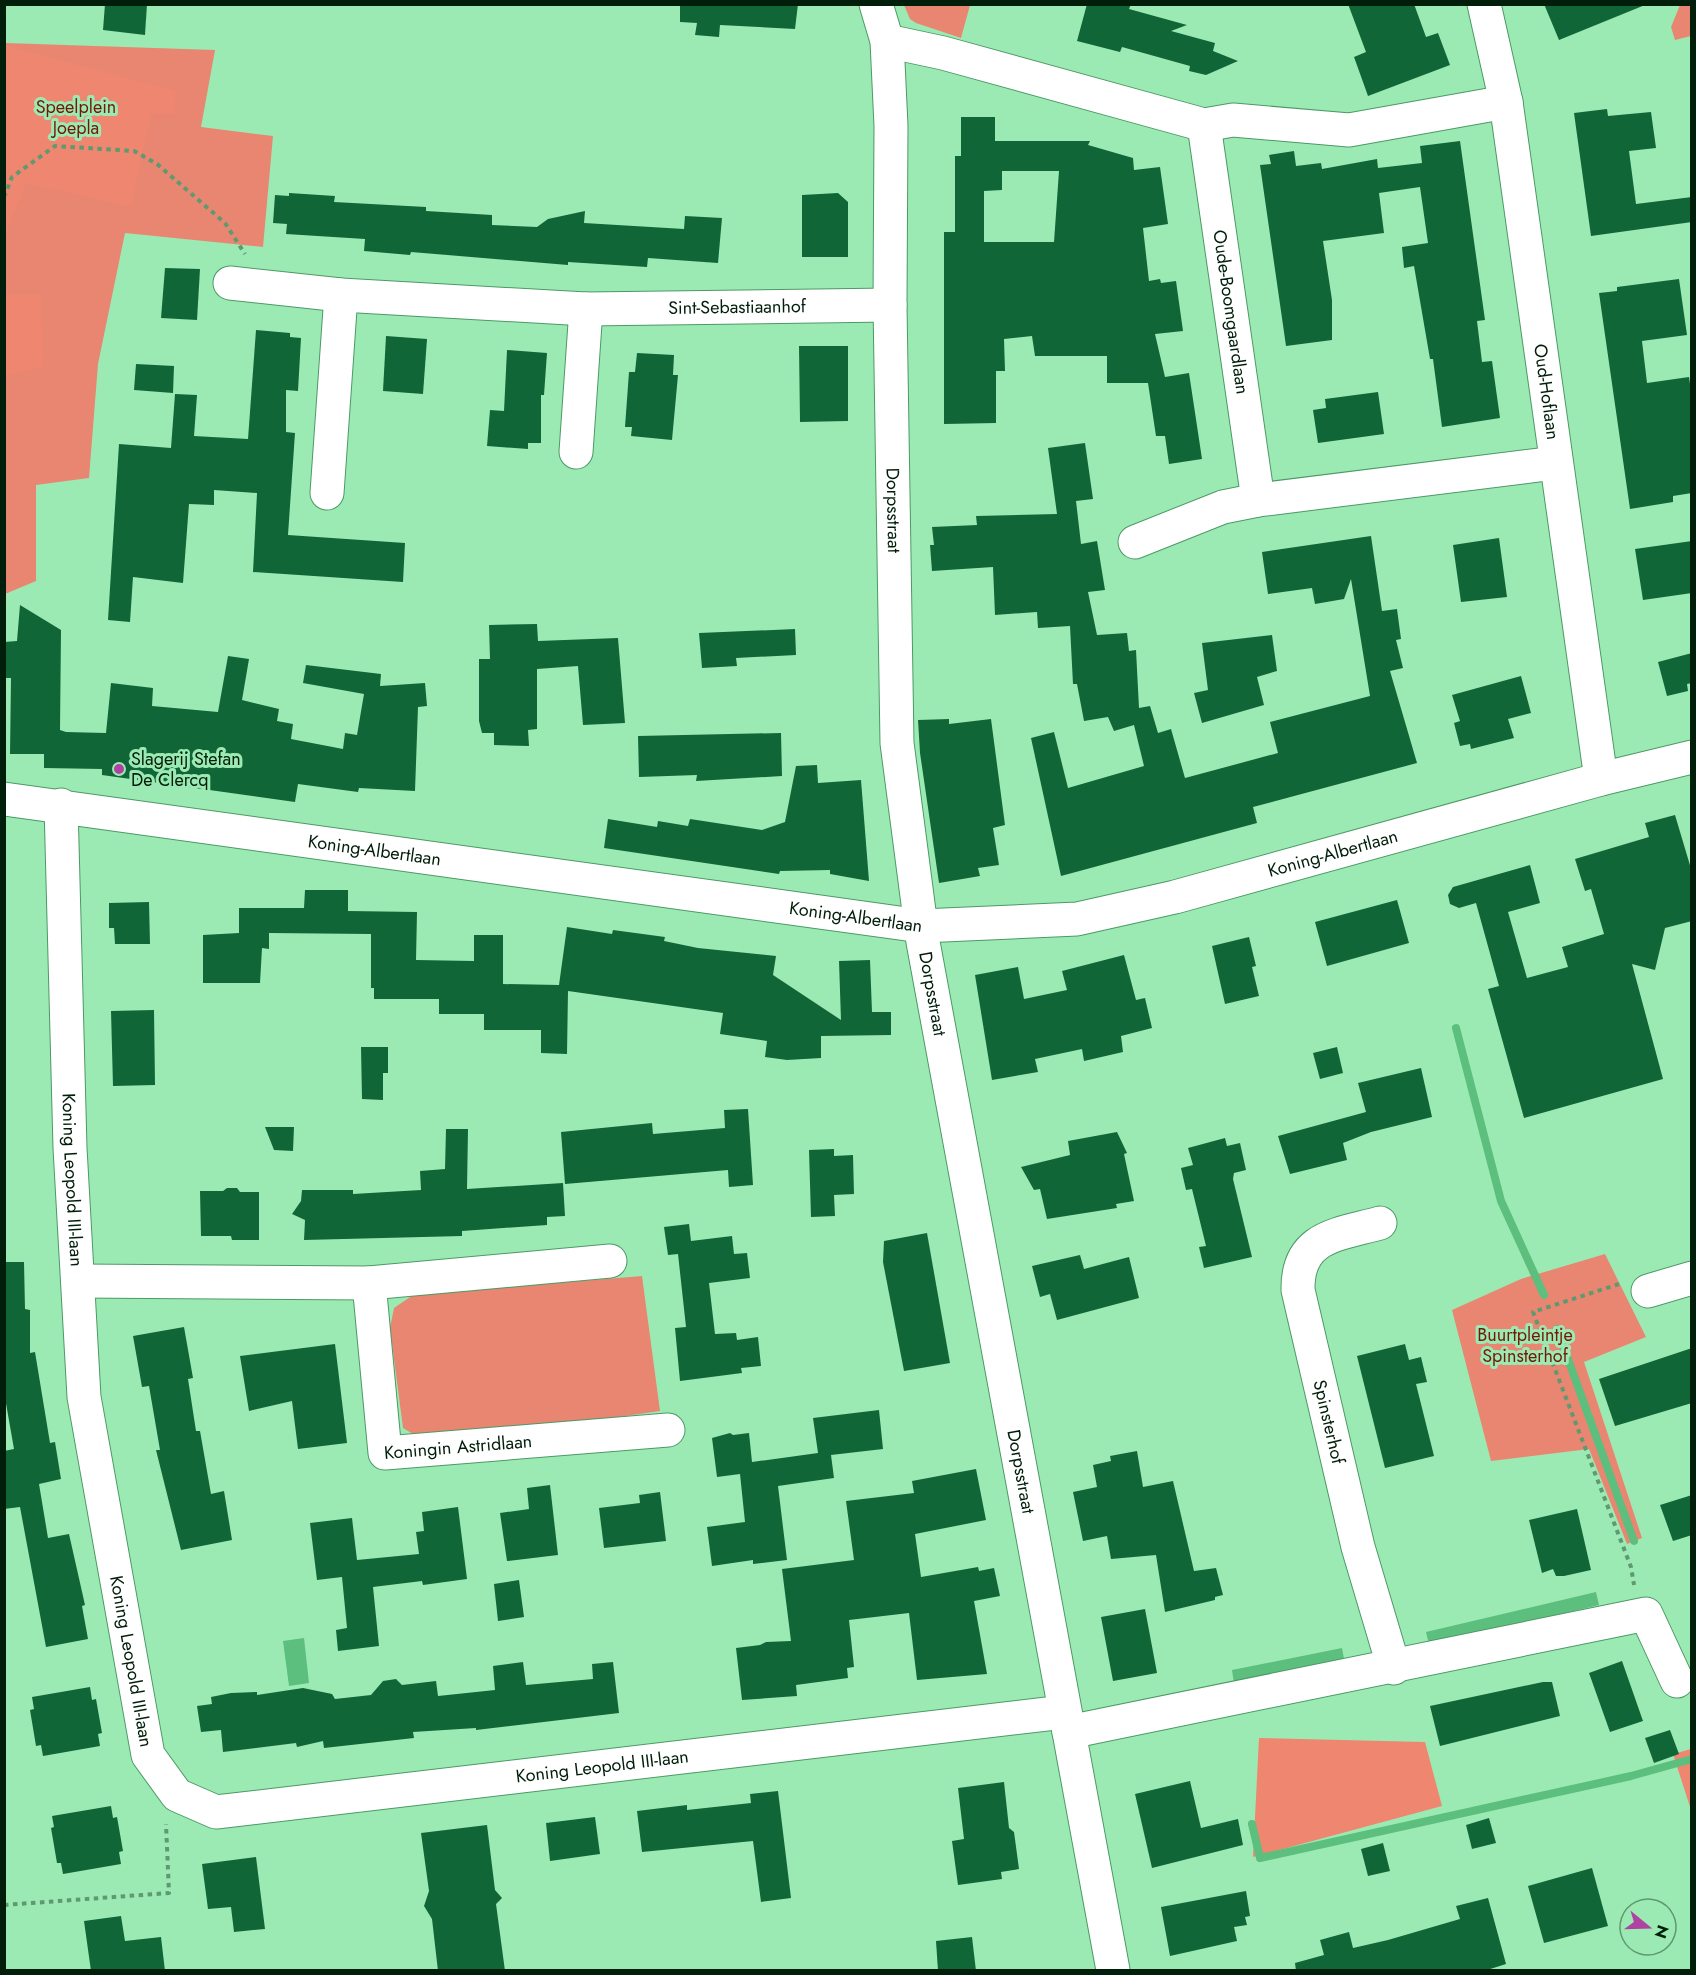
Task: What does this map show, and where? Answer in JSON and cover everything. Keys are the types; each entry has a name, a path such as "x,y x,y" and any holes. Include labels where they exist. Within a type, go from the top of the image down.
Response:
{"street":[{"name":"Dorpsstraat","path":"876,4 887,41 891,126 890,305 897,743 921,926 1113,1971"},
{"name":"Oud-Hoflaan","path":"1484,4 1506,102 1601,779"},
{"path":"887,41 944,53 1204,125 1233,120 1349,130 1506,102"},
{"name":"Oude-Boomgaardlaan","path":"1204,125 1258,500"},
{"name":"Sint-Sebastiaanhof","path":"230,283 341,295 586,309 890,305"},
{"path":"327,492 341,295"},
{"path":"576,452 586,309"},
{"path":"1135,542 1223,507 1258,500 1555,463"},
{"name":"Koning-Albertlaan","path":"4,799 61,805 921,926 1077,919 1175,897 1601,779 1692,757"},
{"name":"Koning Leopold III-laan","path":"61,805 70,1148 84,1397 148,1755 177,1795 216,1812 1067,1722"},
{"name":"Spinsterhof","path":"1380,1223 1332,1236 1313,1246 1303,1256 1298,1271 1298,1290 1358,1547 1394,1668"},
{"path":"78,1281 369,1283 610,1261"},
{"path":"1648,1291 1692,1278"},
{"name":"Koningin Astridlaan","path":"369,1283 385,1453 668,1430"},
{"path":"1067,1722 1394,1668 1646,1614 1677,1681"}],"path":[{"path":"4,197 12,177 55,146 134,151 157,164 225,223 267,287"},
{"path":"1640,1615 1631,1567 1533,1312 1623,1282 1648,1291"},
{"path":"4,1905 169,1893 165,1778"}],"green space":[{"path":"904,5 970,5 961,38 916,23 910,19"},
{"path":"1680,5 1691,5 1691,36 1675,40 1671,27"},
{"name":"Speelplein Joepla","path":"5,43 215,50 201,127 273,136 263,247 125,233 98,364 89,478 36,485 36,581 5,594"},
{"path":"5,46 176,91 174,114 151,113 131,207 26,183 5,236"},
{"path":"5,294 41,295 43,366 5,376"},
{"name":"Buurtpleintje Spinsterhof","path":"1605,1254 1646,1337 1584,1362 1642,1538 1627,1544 1589,1449 1491,1461 1452,1310 1521,1279"},
{"path":"642,1276 660,1411 430,1444 403,1428 390,1328 394,1308 413,1295"},
{"path":"1259,1738 1425,1742 1442,1806 1253,1857"},
{"path":"1691,1749 1691,1810 1673,1754"}],"shaded area":[{"path":"1596,1592 1599,1605 1429,1645 1426,1632"},
{"path":"304,1638 309,1683 289,1686 283,1641"},
{"path":"1342,1648 1345,1664 1234,1684 1232,1670"}],"building":[{"path":"105,4 147,4 145,35 103,30"},
{"path":"680,4 798,4 795,29 720,25 719,37 695,35 697,23 680,22"},
{"path":"1087,4 1131,4 1129,9 1187,25 1171,31 1215,43 1213,51 1238,61 1206,75 1189,71 1190,66 1122,47 1120,52 1077,41"},
{"path":"1348,4 1414,4 1426,37 1438,33 1450,65 1368,96 1354,57 1366,52"},
{"path":"1544,4 1645,4 1645,5 1559,40"},
{"path":"1607,109 1608,116 1651,112 1656,148 1629,151 1636,204 1692,197 1692,222 1591,236 1574,113"},
{"path":"961,117 995,117 995,141 1090,141 1088,145 1133,158 1134,170 1160,167 1168,224 1143,228 1149,281 1160,279 1161,283 1176,281 1183,331 1155,334 1165,377 1189,373 1202,459 1169,464 1165,436 1156,436 1148,383 1107,383 1107,356 1035,356 1032,336 1004,339 1005,371 996,371 996,423 944,424 944,232 955,232 955,156 961,156","holes":["1002,171 1059,171 1054,242 984,242 984,191 1002,190"]},
{"path":"1460,141 1485,320 1477,321 1482,362 1492,361 1500,418 1442,427 1433,359 1430,359 1414,266 1404,268 1402,247 1428,243 1420,187 1379,193 1384,233 1323,241 1332,300 1332,340 1286,346 1260,165 1271,164 1269,155 1294,151 1296,166 1321,163 1322,169 1377,159 1378,168 1422,163 1420,146"},
{"path":"289,193 335,196 334,202 426,207 426,211 492,215 492,225 537,227 548,219 585,211 584,223 684,229 685,216 722,218 718,263 648,258 647,267 568,262 568,265 411,252 410,255 364,251 365,239 286,234 287,224 273,223 275,195 289,196"},
{"path":"838,193 848,202 848,257 802,257 802,195"},
{"path":"165,268 200,269 197,320 161,318"},
{"path":"1679,279 1687,335 1642,341 1647,383 1689,377 1692,397 1692,493 1673,496 1673,502 1630,509 1599,293 1617,291 1617,287"},
{"path":"256,330 290,333 290,337 301,338 298,391 286,390 286,432 295,433 288,535 405,543 403,582 253,572 257,493 214,490 214,505 189,504 183,583 133,577 130,622 108,620 119,444 171,448 175,394 197,395 194,436 248,439"},
{"path":"386,336 427,339 423,394 383,391"},
{"path":"799,346 848,346 848,421 800,422"},
{"path":"507,350 547,353 544,395 541,395 541,443 528,443 528,449 487,446 490,410 504,411"},
{"path":"637,353 674,355 673,375 678,375 672,440 631,436 632,427 625,427 629,372 635,372"},
{"path":"136,364 174,366 173,393 134,390"},
{"path":"1378,392 1384,434 1318,443 1313,410 1326,408 1325,399"},
{"path":"1085,443 1093,499 1076,501 1081,544 1097,541 1105,590 1088,592 1097,635 1127,633 1129,651 1136,650 1139,708 1150,706 1158,733 1171,729 1185,778 1278,753 1270,722 1370,696 1351,579 1344,599 1315,604 1312,588 1268,594 1262,552 1371,536 1382,611 1397,609 1401,639 1396,640 1403,668 1390,671 1417,763 1253,807 1257,823 1061,876 1031,738 1054,732 1068,788 1144,766 1134,725 1114,731 1108,717 1084,721 1077,684 1073,684 1070,626 1038,628 1037,612 995,615 993,567 932,571 930,545 934,545 932,527 977,525 976,516 1057,514 1048,448"},
{"path":"1499,538 1507,597 1461,602 1453,545"},
{"path":"1692,541 1692,593 1643,600 1635,549"},
{"path":"20,605 61,630 60,730 66,732 106,733 111,683 153,688 152,706 218,712 228,656 249,659 242,700 279,709 277,721 293,724 291,739 343,749 345,733 357,735 364,694 303,683 306,665 381,674 380,686 425,683 427,706 418,707 415,791 359,788 358,792 298,784 295,802 102,775 102,769 44,768 44,754 10,754 11,678 4,678 4,642 17,641"},
{"path":"537,624 538,641 618,638 625,723 583,725 578,666 537,669 537,729 528,730 529,746 494,745 494,733 482,733 479,721 479,659 490,659 489,625"},
{"path":"795,629 796,655 736,658 737,666 702,668 699,633"},
{"path":"1272,635 1277,671 1257,677 1264,705 1202,723 1194,693 1208,690 1202,643"},
{"path":"1692,653 1692,683 1687,684 1688,691 1667,696 1658,662"},
{"path":"1521,676 1531,713 1508,719 1514,738 1471,749 1470,744 1460,746 1454,723 1460,721 1452,695"},
{"path":"949,719 949,724 991,719 1005,825 993,828 999,865 978,868 980,876 939,883 920,753 918,720"},
{"path":"781,733 782,776 696,781 697,775 639,777 638,736"},
{"path":"817,765 818,783 861,780 869,881 830,874 830,870 780,871 779,874 604,848 608,819 657,827 658,821 688,826 690,819 762,830 785,822 796,766"},
{"path":"1675,815 1692,872 1692,921 1665,928 1655,970 1632,964 1663,1079 1524,1118 1488,989 1499,986 1476,903 1459,908 1450,904 1448,895 1453,887 1530,865 1540,903 1508,912 1527,978 1568,967 1562,947 1604,934 1591,889 1585,891 1575,859 1649,837 1645,823"},
{"path":"305,890 348,890 348,911 417,912 416,960 474,961 474,935 503,935 503,984 559,985 567,927 612,934 613,930 665,937 664,941 698,948 776,956 773,975 841,1020 839,961 870,960 872,1012 891,1012 891,1035 821,1036 821,1058 787,1060 765,1057 767,1041 720,1034 723,1013 568,991 567,1054 541,1053 541,1030 484,1030 484,1014 439,1014 439,999 374,999 374,988 371,988 371,934 269,933 269,949 262,948 260,983 203,983 203,935 239,933 239,908 304,908"},
{"path":"1397,900 1409,943 1327,966 1315,922"},
{"path":"149,902 150,944 115,944 114,928 109,928 109,903"},
{"path":"1249,937 1256,966 1252,967 1259,996 1225,1004 1212,946"},
{"path":"1124,955 1136,1000 1145,998 1152,1028 1121,1036 1123,1052 1084,1061 1082,1049 1035,1059 1038,1072 992,1080 975,975 1018,967 1024,999 1067,990 1062,971"},
{"path":"154,1010 155,1085 113,1086 111,1011"},
{"path":"361,1047 388,1047 388,1073 383,1073 383,1100 362,1099"},
{"path":"1337,1047 1343,1073 1320,1079 1313,1053"},
{"path":"1421,1068 1432,1117 1371,1132 1343,1143 1347,1160 1290,1174 1278,1136 1366,1112 1358,1083"},
{"path":"748,1109 753,1185 729,1187 728,1170 565,1184 561,1132 652,1123 653,1134 725,1128 724,1110"},
{"path":"265,1127 294,1127 293,1151 274,1150"},
{"path":"446,1129 468,1129 467,1189 563,1183 565,1216 547,1217 547,1225 462,1231 462,1236 304,1240 305,1220 292,1214 301,1201 302,1190 353,1190 353,1194 421,1190 420,1171 445,1169"},
{"path":"1117,1132 1127,1153 1124,1154 1134,1201 1116,1204 1117,1208 1047,1219 1040,1189 1034,1190 1021,1167 1070,1155 1068,1141"},
{"path":"1225,1138 1227,1146 1240,1143 1246,1170 1234,1173 1233,1179 1252,1257 1204,1268 1199,1247 1206,1246 1192,1189 1186,1190 1181,1168 1193,1165 1188,1148"},
{"path":"834,1149 834,1156 853,1155 854,1194 834,1195 835,1216 811,1217 809,1150"},
{"path":"227,1188 237,1188 240,1192 259,1192 259,1240 232,1240 231,1236 201,1236 200,1191 223,1191"},
{"path":"689,1224 691,1241 732,1236 734,1254 747,1253 750,1278 709,1283 715,1334 736,1333 737,1340 758,1337 761,1366 741,1368 742,1373 680,1381 675,1328 686,1327 678,1254 668,1255 664,1227"},
{"path":"927,1233 950,1363 904,1371 883,1262 884,1241"},
{"path":"1080,1255 1084,1269 1129,1257 1139,1298 1057,1320 1050,1294 1040,1297 1032,1266"},
{"path":"4,1262 24,1262 25,1309 30,1310 30,1353 35,1352 50,1443 55,1442 61,1479 39,1484 48,1538 69,1534 85,1605 82,1606 88,1639 46,1647 20,1507 4,1509 4,1451 14,1449 4,1392"},
{"path":"184,1327 193,1378 188,1379 196,1431 200,1431 211,1494 224,1491 232,1540 181,1550 156,1450 160,1450 149,1386 142,1387 133,1336"},
{"path":"335,1344 347,1443 298,1449 292,1401 249,1411 240,1356"},
{"path":"1405,1344 1409,1360 1421,1357 1427,1382 1416,1384 1434,1456 1385,1468 1357,1356"},
{"path":"1692,1348 1692,1403 1615,1426 1599,1379"},
{"path":"879,1410 883,1449 831,1455 834,1478 778,1486 787,1560 753,1564 753,1560 712,1566 707,1527 745,1522 740,1474 717,1477 712,1438 730,1433 733,1435 749,1433 752,1462 818,1453 813,1418"},
{"path":"1137,1451 1143,1487 1173,1481 1194,1571 1216,1568 1223,1595 1215,1597 1215,1600 1165,1612 1156,1555 1111,1559 1107,1536 1083,1541 1073,1492 1097,1487 1093,1465 1111,1461 1110,1456"},
{"path":"976,1469 986,1520 915,1534 921,1577 978,1567 979,1571 994,1568 1000,1596 974,1601 987,1674 917,1680 909,1613 849,1620 854,1667 847,1668 848,1678 796,1685 797,1696 742,1700 736,1648 766,1642 791,1641 782,1569 854,1560 846,1501 914,1493 912,1481"},
{"path":"550,1485 558,1555 507,1561 500,1513 529,1509 527,1488"},
{"path":"660,1492 666,1541 604,1548 599,1508 640,1503 639,1495"},
{"path":"1692,1495 1692,1535 1673,1541 1660,1505"},
{"path":"458,1507 467,1579 423,1585 422,1581 373,1587 379,1646 338,1651 336,1630 347,1628 342,1577 317,1580 310,1523 352,1518 357,1560 419,1554 416,1532 424,1531 422,1512"},
{"path":"1577,1509 1591,1570 1564,1576 1556,1576 1553,1569 1542,1573 1529,1520"},
{"path":"519,1580 524,1617 498,1621 494,1584"},
{"path":"1145,1609 1157,1673 1113,1681 1101,1617"},
{"path":"1622,1661 1643,1721 1610,1732 1589,1673"},
{"path":"523,1662 526,1685 593,1679 592,1664 613,1662 619,1713 476,1730 476,1728 413,1732 414,1738 324,1748 323,1741 297,1747 296,1743 223,1752 221,1730 201,1732 197,1706 212,1704 211,1697 231,1693 257,1692 257,1695 303,1688 332,1694 335,1699 371,1695 383,1681 396,1679 402,1685 436,1681 438,1696 495,1690 493,1666"},
{"path":"1552,1682 1560,1716 1440,1746 1430,1706"},
{"path":"90,1687 92,1700 96,1699 102,1733 98,1734 100,1746 43,1756 41,1745 36,1746 30,1710 34,1709 32,1697"},
{"path":"1670,1730 1679,1754 1654,1763 1645,1738"},
{"path":"1190,1781 1201,1828 1238,1819 1243,1845 1152,1868 1135,1794"},
{"path":"1004,1782 1009,1828 1014,1832 1019,1869 1001,1872 1002,1879 958,1885 952,1841 964,1839 958,1788"},
{"path":"778,1791 791,1898 761,1902 753,1841 642,1852 637,1811 687,1805 687,1810 751,1803 750,1794"},
{"path":"111,1806 113,1818 117,1817 123,1851 119,1852 121,1864 63,1874 61,1863 57,1863 51,1828 54,1827 52,1816"},
{"path":"595,1817 600,1854 550,1861 546,1823"},
{"path":"1489,1818 1496,1843 1472,1849 1466,1825"},
{"path":"487,1825 495,1890 502,1898 496,1904 505,1971 438,1971 432,1919 424,1906 429,1891 421,1833"},
{"path":"1383,1843 1390,1871 1368,1876 1361,1849"},
{"path":"256,1857 265,1929 234,1932 231,1907 208,1909 202,1864"},
{"path":"1592,1868 1608,1926 1544,1943 1528,1886"},
{"path":"1246,1891 1250,1916 1245,1917 1247,1925 1234,1927 1237,1941 1170,1956 1161,1907"},
{"path":"1488,1898 1506,1964 1484,1971 1296,1971 1295,1963 1324,1955 1320,1940 1349,1932 1353,1948 1388,1940 1460,1919 1456,1906"},
{"path":"121,1916 125,1941 161,1937 165,1971 91,1971 84,1921"},
{"path":"972,1937 976,1971 938,1971 936,1941"}],"waterway":[{"path":"1456,1028 1501,1201 1544,1295"},
{"path":"1557,1329 1634,1541"},
{"path":"1252,1824 1260,1858 1631,1776 1692,1759"}],"place":[{"name":"Slagerij Stefan De Clercq","path":"119,769"}]}
